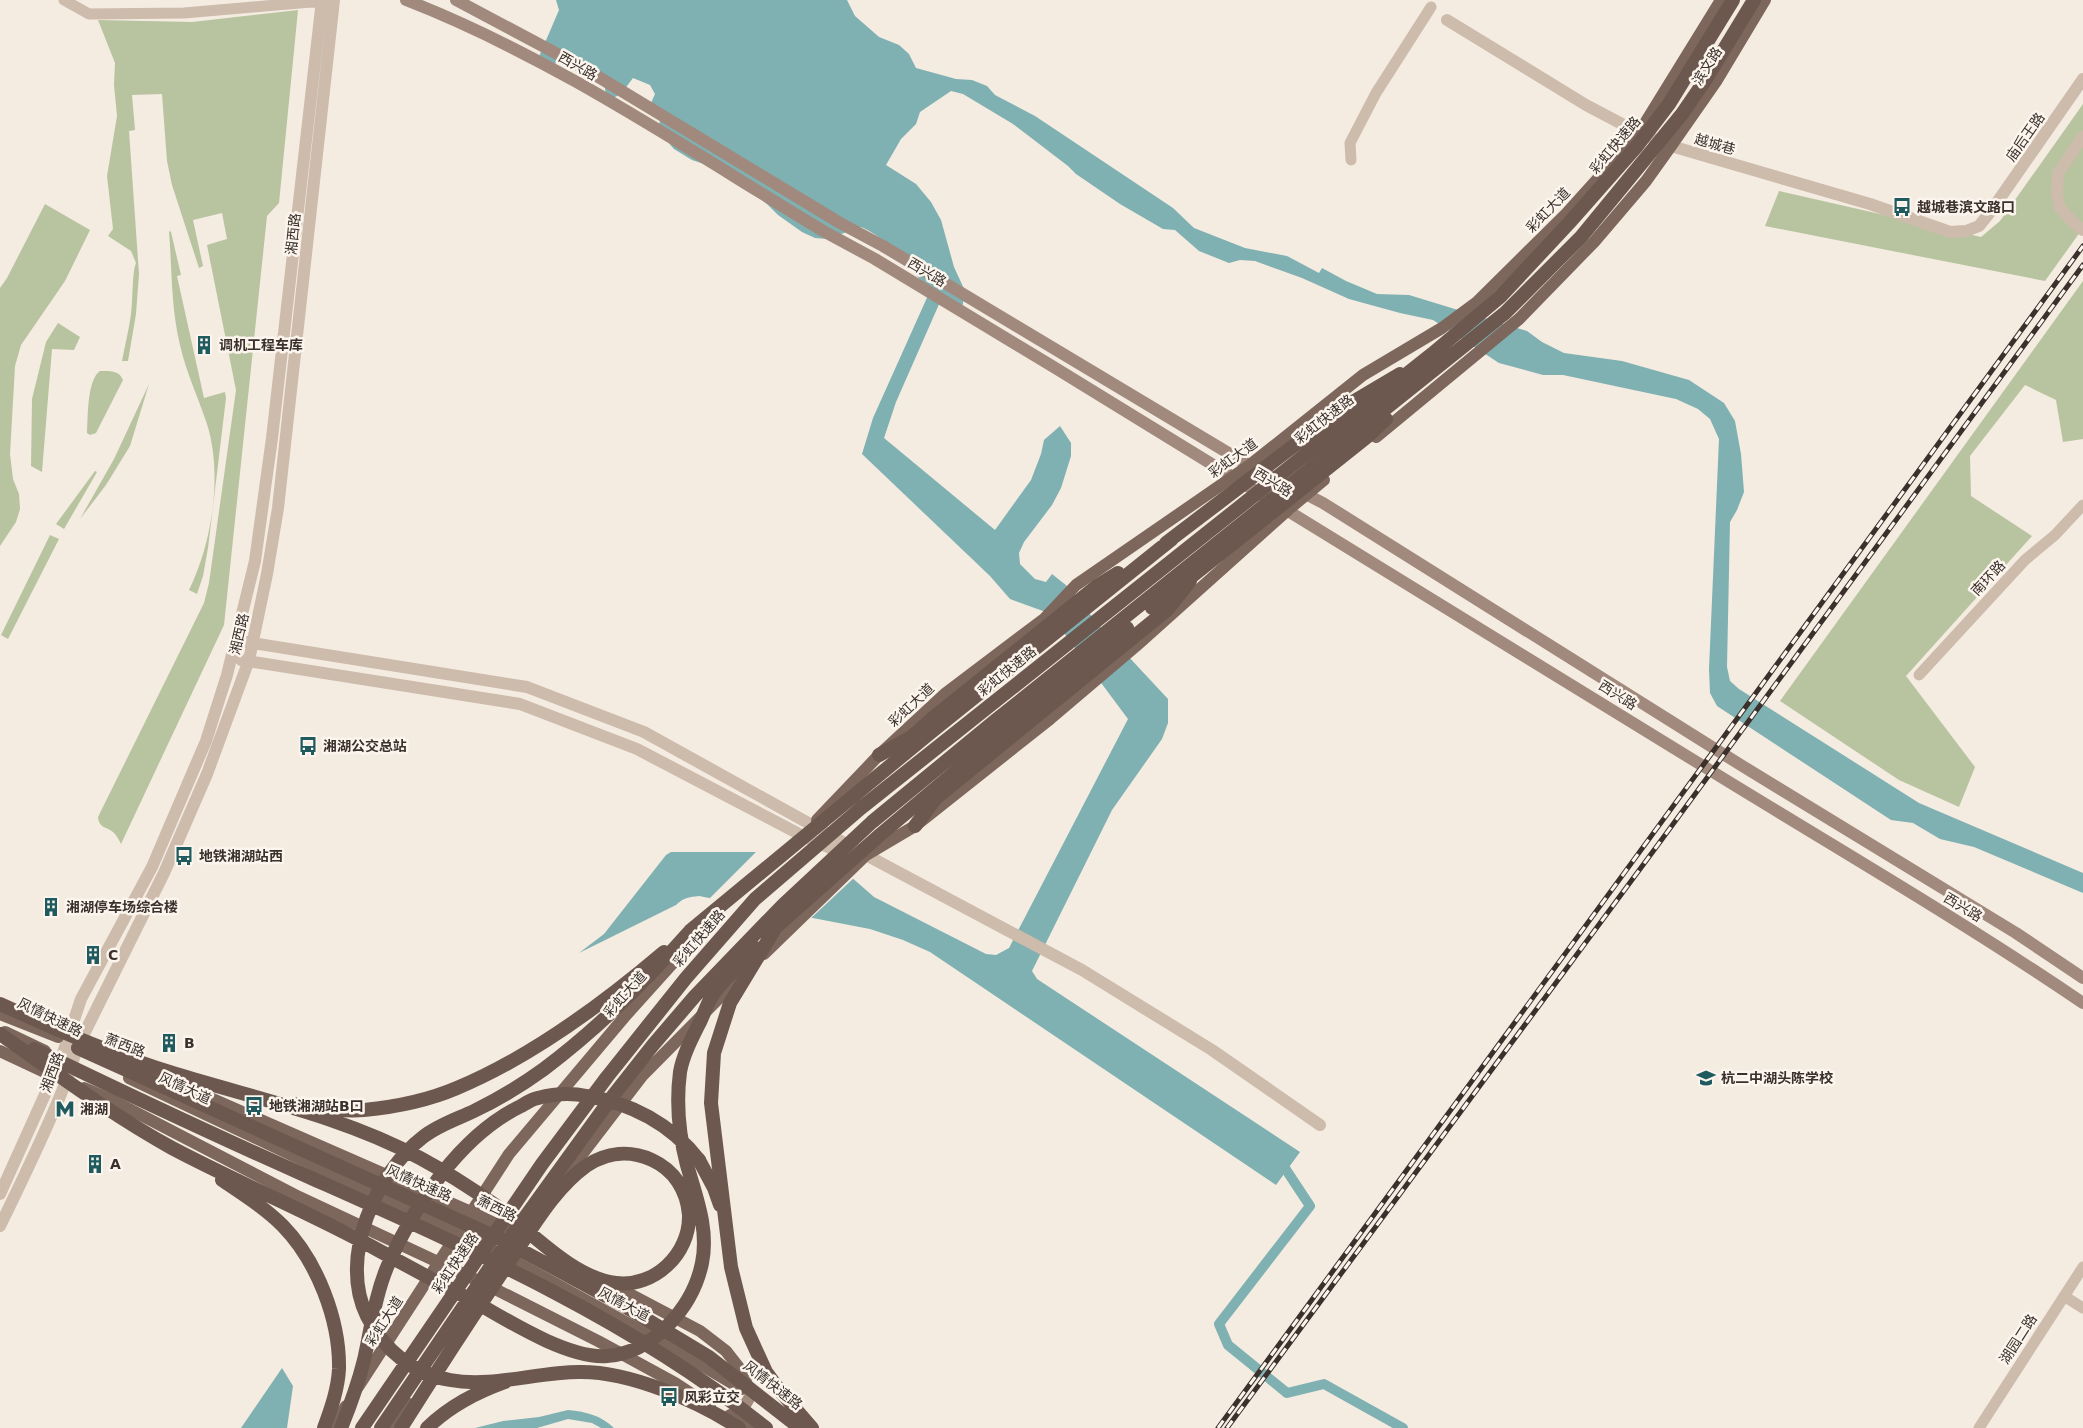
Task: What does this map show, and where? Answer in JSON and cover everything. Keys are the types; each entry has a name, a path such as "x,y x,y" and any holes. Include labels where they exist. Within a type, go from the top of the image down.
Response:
{"highway":[{"name":"彩虹快速路","path":"362,1428 542,1164 573,1122 686,978 755,899 861,808 1432,354 1500,297 1570,223 1637,146 1669,104 1733,0"},
{"path":"381,1428 510,1238 618,1089 696,996 783,905 872,822 1505,313 1581,238 1682,114 1706,79 1754,0"},
{"path":"264,1101 362,1110 425,1098 456,1088 534,1048 642,971 931,732 1172,539 1346,406 1432,354"},
{"path":"171,1147 364,1242 525,1329 565,1348 589,1355 607,1356 629,1351 645,1343 678,1314 697,1280 703,1261 704,1237 699,1202 684,1153 679,1123 680,1070 713,994 776,928 889,827 1133,623 1368,436 1450,357"},
{"path":"879,755 910,738 1096,586 1172,539"},
{"path":"915,826 936,798 1168,608 1198,572"},
{"path":"776,928 730,1003 714,1053 711,1103 731,1267 740,1304 754,1347 766,1372 812,1428"},
{"path":"690,931 659,965 576,1043 543,1070 502,1097 444,1124 411,1147 383,1185 364,1225 358,1249 359,1293 365,1312 376,1334 391,1350 413,1368 438,1378 472,1383 580,1371 608,1375 666,1391 705,1408 736,1426"},
{"path":"0,1004 83,1041 121,1055 171,1073 318,1116 352,1128 418,1157 455,1178 496,1206 526,1230 533,1236 558,1255 572,1264 610,1282 639,1283 661,1272 680,1249 686,1236 689,1220 685,1195 673,1174 657,1162 642,1156 628,1153 613,1154 587,1166 557,1194 530,1232 524,1240 464,1329 401,1428"},
{"name":"风情快速路","path":"0,1011 502,1240 621,1304 709,1357 800,1428"},
{"path":"0,1032 107,1106 259,1205 293,1237 316,1272 328,1304 336,1336 339,1369 333,1404 324,1428"},
{"path":"0,1032 153,1107 425,1229 565,1298 688,1369 766,1428"},
{"path":"341,1428 354,1396 387,1266 411,1218 456,1157 479,1133 506,1113 538,1098 575,1094 602,1098 628,1106 668,1129 691,1150 708,1174 724,1215"},
{"path":"427,1428 449,1409 468,1397 518,1377"}],"main road":[{"name":"西兴路","path":"406,0 463,23 534,57 825,232 875,259 1289,509 1832,846 2004,949 2083,1002"},
{"name":"西兴路","path":"456,0 582,67 840,223 883,246 1250,465 1306,494 1744,767 2016,933 2083,978"},
{"name":"滨文路","path":"1639,133 1721,0"},
{"name":"滨文路","path":"1671,146 1717,80 1765,0"},
{"name":"彩虹大道","path":"332,1428 509,1154 627,1014 722,910 812,825 879,755 946,693 1044,619 1076,585 1250,465 1363,375 1442,328 1477,302 1566,214 1639,133"},
{"path":"392,1428 506,1257 586,1147 642,1076 794,923 860,862 915,826 1043,725 1136,646 1306,494 1519,318 1594,242 1646,181 1671,146"},
{"name":"风情大道","path":"0,1014 79,1044 124,1076 506,1257 634,1327 751,1395 800,1428"},
{"path":"0,1032 66,1061"},
{"name":"萧西路","path":"79,1044 144,1068 472,1212 623,1290 700,1331 726,1351 740,1369 751,1395"},
{"path":"0,1051 66,1082 112,1100 299,1198 488,1285 675,1383 736,1426 751,1428"},
{"path":"278,1128 320,1169"},
{"path":"623,1290 634,1327"},
{"path":"736,1426 751,1395"}],"street":[{"path":"64,0 89,14 184,13 328,2"},
{"name":"湘西路","path":"0,1226 30,1165 66,1082 66,1040 81,999 152,867 206,741 231,659 255,561 328,2"},
{"name":"湘西路","path":"0,1194 53,1075 79,1044 164,873 208,774 249,660 267,574 278,508 328,2"},
{"path":"1351,160 1350,143 1376,93 1431,4 1447,20"},
{"name":"越城巷","path":"1447,20 1586,106 1639,133 1671,146 1870,204 1950,232 1966,231 1978,226 1991,211"},
{"name":"庙后王路","path":"1991,211 2083,79"},
{"path":"2083,137 2058,173 2057,194 2060,208 2083,230"},
{"name":"南环路","path":"1919,675 2025,560 2055,535 2083,504"},
{"path":"235,641 527,687 644,732 812,825 860,862"},
{"path":"231,659 249,660 520,704 637,749 801,835 1009,932 1082,970 1212,1050 1320,1125"},
{"name":"湖园二路","path":"1979,1428 2083,1267"},
{"path":"2064,1296 2083,1308"}],"green space":[{"path":"298,10 279,203 267,216 224,625 121,844 114,833 100,824 98,817 204,603 209,583 236,390 207,245 227,239 222,213 193,220 203,266 199,268 172,185 167,161 162,94 132,95 135,130 129,131 139,274 136,314 128,361 122,361 131,314 136,263 131,251 108,236 113,229 107,176 117,116 114,85 115,63 98,20 192,22"},
{"path":"2083,104 2083,228 2045,281 1765,226 1779,191 1981,237 2000,221"},
{"path":"45,204 90,230 65,281 21,345 15,366 10,454 13,479 19,494 20,509 16,522 0,546 0,288"},
{"path":"169,231 171,232 181,275 177,276 204,398 225,392 226,398 213,505 214,465 212,444 207,424 185,365 173,303"},
{"path":"2083,281 2083,439 2063,442 2056,400 2025,385 1970,456 1971,496 2032,536 1906,676 1975,767 1959,807 1899,780 1780,701"},
{"path":"58,323 80,337 74,350 52,349 42,472 31,466 32,399 46,342"},
{"path":"100,371 117,373 123,380 96,433 90,435 87,433 90,390"},
{"path":"149,384 130,446 106,485 80,519 114,459"},
{"path":"95,471 97,472 64,529 56,524"},
{"path":"212,511 203,576 197,594 189,590 204,551"},
{"path":"50,535 59,539 8,639 1,635"}],"water":[{"path":"556,0 847,0 855,16 879,37 899,45 909,54 916,68 956,79 972,80 987,86 995,95 1035,116 1173,208 1194,228 1245,248 1287,256 1319,273 1322,268 1377,294 1409,295 1527,331 1542,342 1564,353 1622,361 1689,380 1724,403 1735,421 1741,454 1744,492 1730,522 1727,667 1730,681 1739,689 1919,803 2083,873 2083,893 1974,847 1940,839 1913,823 1891,820 1717,706 1710,693 1709,669 1719,439 1710,419 1698,409 1676,399 1563,375 1543,375 1499,363 1433,320 1349,299 1302,278 1255,261 1240,260 1229,263 1199,251 1175,230 1163,229 1120,204 1076,174 1013,124 963,94 951,91 920,112 916,124 901,139 886,165 916,184 931,202 941,220 954,267 965,291 962,309 940,302 896,402 884,438 995,530 1031,480 1044,440 1060,426 1071,443 1071,456 1061,488 1052,505 1024,542 1019,553 1020,564 1035,579 1046,582 1052,574 1067,586 1116,646 1127,655 1168,699 1168,723 1162,739 1112,810 1032,971 1037,979 1300,1152 1276,1185 930,952 903,940 870,929 699,896 684,899 676,905 579,953 604,934 666,855 671,852 754,852 842,869 874,897 986,954 996,955 1009,948 1128,719 1058,625 1043,611 1010,599 990,576 862,454 873,418 930,291 890,246 871,232 861,227 827,239 815,238 802,232 778,215 761,198 704,164 692,160 674,149 658,131 661,115 651,103 655,94 650,85 633,78 621,94 613,98 606,95 604,82 562,57 554,65 538,59 559,10"},
{"path":"282,1368 293,1386 287,1428 241,1428"},
{"path":"568,1410 593,1415 604,1420 614,1428 601,1428 592,1423 568,1419 537,1428 475,1428 503,1421 539,1417"}],"pier":[{"path":"758,850 842,867 855,877 809,920 707,901"}],"waterway":[{"path":"1279,1159 1310,1206 1219,1324 1228,1345 1287,1393 1324,1384 1403,1428"}],"railway":[{"path":"1218,1428 2083,246"},
{"path":"1227,1428 2083,265"}],"place":[{"name":"越城巷滨文路口","path":"1902,207"},
{"name":"调机工程车库","path":"204,345"},
{"name":"湘湖公交总站","path":"308,746"},
{"name":"地铁湘湖站西","path":"184,856"},
{"name":"湘湖停车场综合楼","path":"51,907"},
{"name":"C","path":"93,955"},
{"name":"B","path":"169,1043"},
{"name":"杭二中湖头陈学校","path":"1706,1078"},
{"name":"地铁湘湖站B口","path":"254,1106"},
{"name":"湘湖","path":"65,1109"},
{"name":"A","path":"95,1164"},
{"name":"风彩立交","path":"669,1397"}]}
